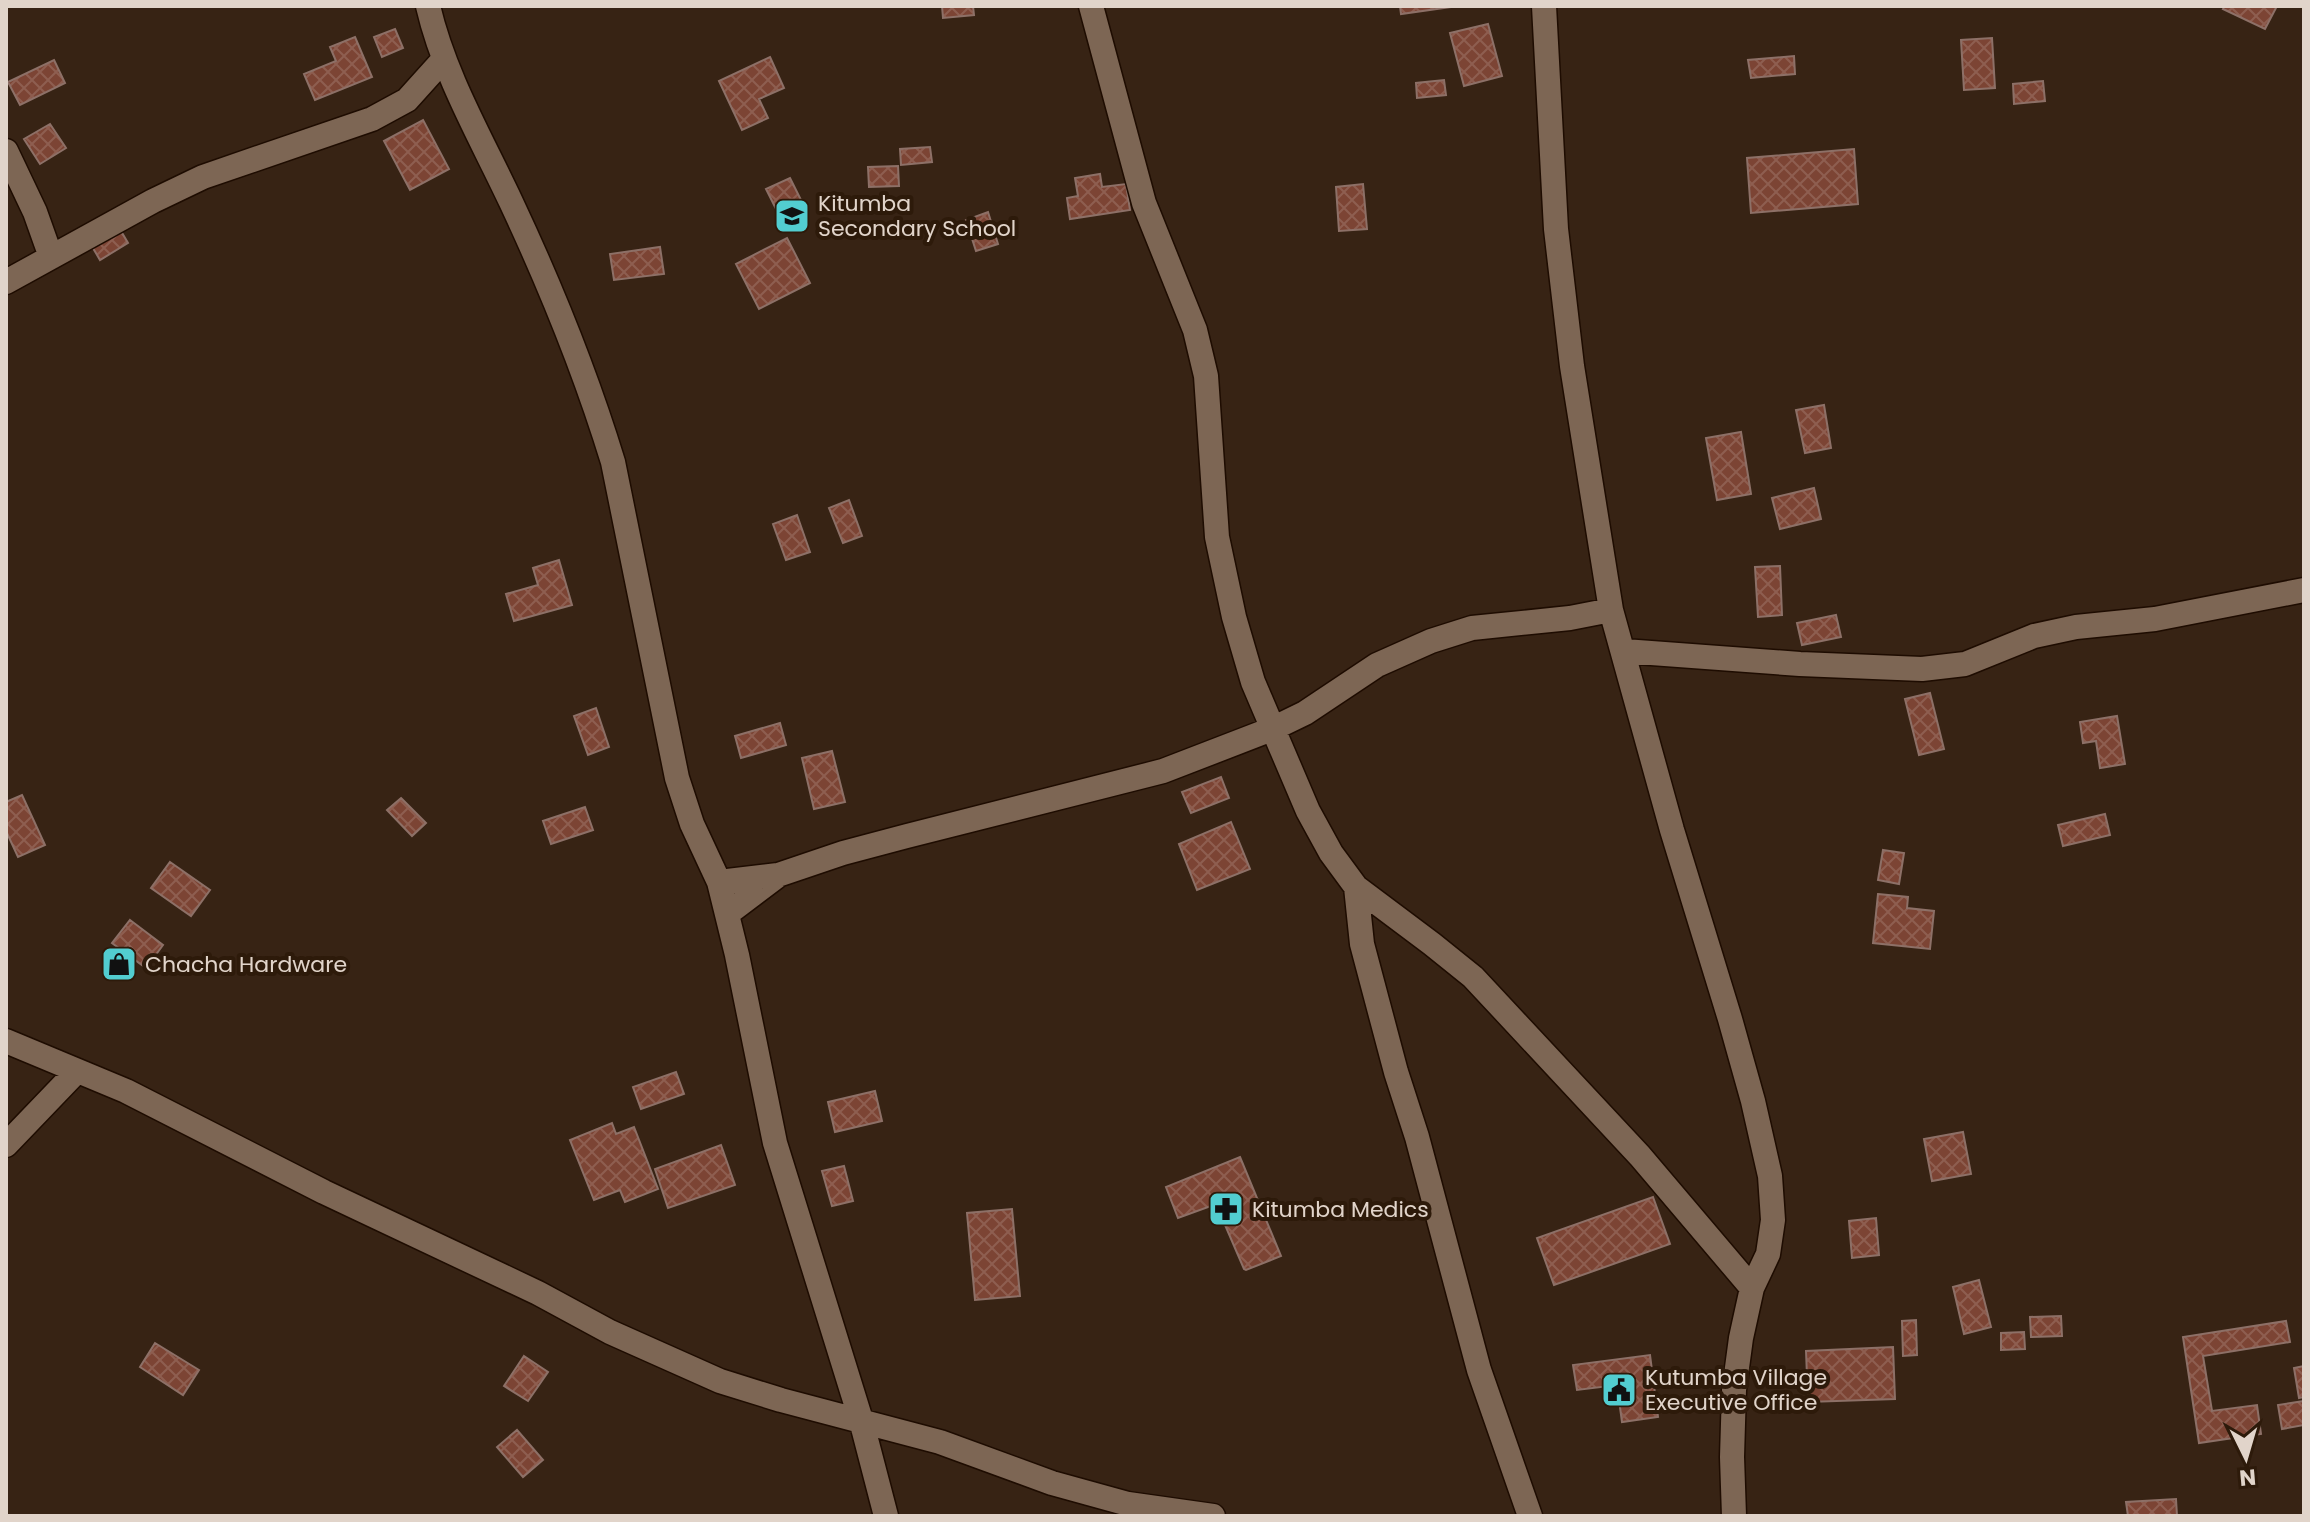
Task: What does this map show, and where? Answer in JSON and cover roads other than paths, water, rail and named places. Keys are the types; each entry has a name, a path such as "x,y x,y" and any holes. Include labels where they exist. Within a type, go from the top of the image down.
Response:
{"street":[{"path":"428,6 443,60 530,244 599,417 613,462 677,778 692,824 719,882 775,1143 861,1420 886,1516"},
{"path":"1091,6 1144,203 1195,330 1206,376 1217,537 1234,617 1253,682 1308,811 1331,853 1356,887 1473,977 1640,1156 1752,1288"},
{"path":"1544,6 1557,244 1574,381 1611,610 1672,830 1730,1019 1770,1176 1773,1220 1768,1254 1752,1288 1734,1390 1734,1516"},
{"path":"6,282 203,177 372,119 407,100 443,60"},
{"path":"6,151 35,212 51,257"},
{"path":"1624,651 1922,669 1965,664 2034,636 2062,630 2155,619 2304,590"},
{"path":"719,882 778,875 843,853 1163,771 1305,713 1377,665 1431,641 1472,628 1570,618 1611,610"},
{"path":"727,914 778,875"},
{"path":"1356,887 1362,944 1391,1057 1417,1137 1479,1370 1530,1516"},
{"path":"6,1041 126,1091 324,1192 538,1293 610,1332 720,1381 940,1442 1067,1487 1128,1504 1213,1516"},
{"path":"6,1145 77,1071"}],"place":[{"name":"Kitumba Secondary School","path":"792,216"},
{"name":"Chacha Hardware","path":"119,964"},
{"name":"Kitumba Medics","path":"1226,1209"},
{"name":"Kutumba Village Executive Office","path":"1619,1390"}]}
